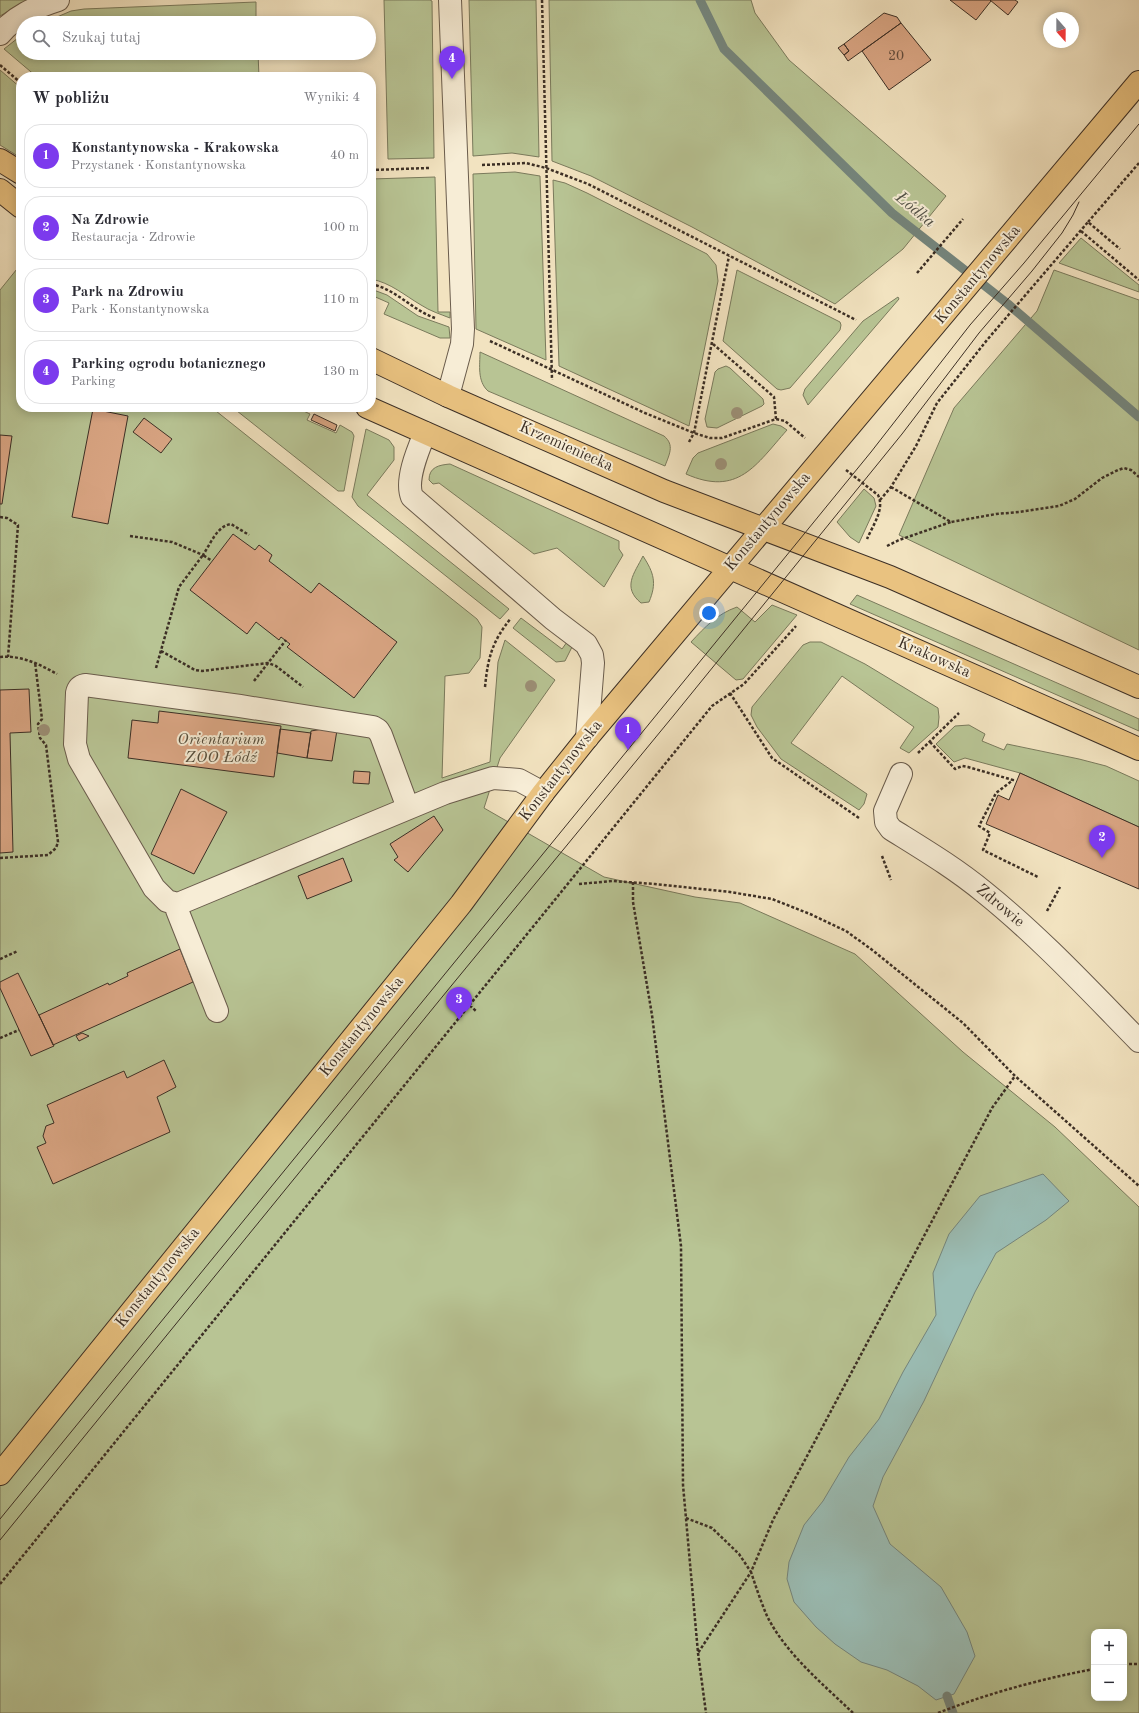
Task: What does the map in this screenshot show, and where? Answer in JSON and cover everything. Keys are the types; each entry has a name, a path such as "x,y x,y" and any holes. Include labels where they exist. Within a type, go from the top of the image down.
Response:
{"main road":[{"name":"Konstantynowska","path":"0,1474 461,904 543,793 587,738 1139,82"},
{"path":"0,160 16,169"},
{"path":"0,190 16,203"},
{"name":"Krzemieniecka","path":"376,362 448,396 664,491 763,528"},
{"path":"376,411 729,568"},
{"path":"763,528 890,577 1139,687"},
{"name":"Krakowska","path":"729,568 1139,749"}],"street":[{"path":"21,16 58,0"},
{"path":"448,396 462,344 463,329 450,0"},
{"path":"0,34 16,20"},
{"path":"425,433 409,482 409,490 412,497 553,619 586,644 590,649 593,663 587,738"},
{"path":"408,808 378,730 373,727 240,706 85,685 78,689 75,744 79,759 154,888 167,901 178,904 445,793 493,778 519,780 543,793"},
{"name":"Zdrowie","path":"901,774 885,812 886,822 891,829 945,863 983,891 1032,933 1139,1041"},
{"path":"178,904 177,910 217,1011"}],"path":[{"path":"542,0 552,380"},
{"path":"0,65 16,78"},
{"path":"880,500 891,487 916,446 937,403 987,340 1139,162"},
{"path":"376,170 514,163 526,163 546,168 588,184 856,320"},
{"path":"917,273 963,219"},
{"path":"1088,222 1120,249"},
{"path":"1080,231 1139,280"},
{"path":"689,442 694,434 713,344 729,256"},
{"path":"376,286 391,291 418,310 438,319"},
{"path":"490,340 694,434 710,438 722,438 776,419 785,421 794,429"},
{"path":"713,344 774,397 776,419"},
{"path":"843,467 878,495 880,500 881,507 866,542"},
{"path":"882,549 899,540 951,522 996,514 1025,512 1067,503 1081,495 1102,478 1124,468 1131,470 1139,477"},
{"path":"891,487 951,522"},
{"path":"0,517 7,518 18,525 8,656"},
{"path":"147,693 161,651 179,587 203,555 221,527 232,524 249,535"},
{"path":"130,536 172,542 203,555 212,561"},
{"path":"0,1584 712,706 744,684 799,623"},
{"path":"485,687 487,668 492,647 503,629"},
{"path":"240,706 244,694 286,640"},
{"path":"161,651 195,670 202,671 268,663 276,666 308,691"},
{"path":"0,657 8,656 34,662 81,686"},
{"path":"0,858 48,855 56,848 58,842 46,745 40,738 38,724 42,719 34,662"},
{"path":"730,693 772,758 863,821"},
{"path":"901,774 910,761 959,712"},
{"path":"930,742 955,769 962,766 968,767 1013,780 996,793 979,826 990,832 983,850 1038,877"},
{"path":"880,850 891,880"},
{"path":"579,884 613,881 634,882 730,892 772,899 810,914 846,931 872,949 963,1023 1015,1076 1139,1186"},
{"path":"634,882 632,902 652,1015 681,1246 684,1485 698,1653 706,1713"},
{"path":"0,959 18,951"},
{"path":"466,1002 476,1010"},
{"path":"0,1038 19,1030"},
{"path":"698,1653 751,1572 773,1520 992,1108 1015,1076"},
{"path":"686,1518 712,1528 739,1554 751,1572 758,1594 768,1617 785,1642 802,1663 853,1713"},
{"path":"1127,1664 1139,1664"},
{"path":"938,1713 1010,1688 1091,1670"}],"green space":[{"path":"0,0 27,0 0,16"},
{"path":"384,0 432,1 434,158 388,159"},
{"path":"469,0 536,0 539,157 512,153 473,156"},
{"path":"549,0 751,0 755,13 789,60 946,196 903,249 835,304 692,227 591,176 552,161"},
{"path":"256,2 256,16 59,16 71,11 84,9"},
{"path":"16,40 16,59 4,49"},
{"path":"17,60 258,60 259,72 31,72"},
{"path":"0,70 16,84 16,155 0,145"},
{"path":"515,172 540,176 546,360 476,329 473,174"},
{"path":"435,177 438,312 450,312 450,318 428,309 391,286 376,280 376,179"},
{"path":"553,180 565,183 587,193 707,254 716,265 718,281 689,426 559,366"},
{"path":"1081,238 1139,285 1139,292 1059,263"},
{"name":"Orientarium ZOO Łódź","path":"16,270 16,412 217,412 477,619 482,627 480,658 469,673 445,676 442,778 490,762 498,662 505,640 555,680 500,758 484,808 604,877 695,897 740,903 855,954 963,1052 1055,1127 1139,1207 1139,1713 0,1713 0,290"},
{"path":"737,270 840,322 840,330 790,388 781,390 777,389 723,341"},
{"path":"1054,270 1139,300 1139,650 899,535 954,408 1037,311"},
{"path":"376,291 387,295 418,316 449,327 450,338 440,338 384,314 389,303 376,297"},
{"path":"898,297 899,299 808,405 803,395 805,389 863,321"},
{"path":"480,352 664,436 670,447 665,466 488,391 482,383"},
{"path":"726,366 763,399 764,404 717,428 707,427 705,419 715,372"},
{"path":"238,412 306,412 310,414 307,420 336,433 340,425 352,432 354,436 344,491 338,491"},
{"path":"773,424 781,426 787,430 765,455 744,474 733,479 719,482 704,480 686,474 693,458 698,453"},
{"path":"366,429 389,440 394,447 394,460 367,495 509,609 500,619 358,506 352,497"},
{"path":"450,464 619,541 619,549 623,555 604,587 557,548 534,554 439,483 433,484 429,480 429,476 433,469 442,465"},
{"path":"864,489 874,498 876,506 859,543 850,537 837,522"},
{"path":"643,556 652,573 654,584 649,602 641,603 635,597 631,586 633,575"},
{"path":"857,595 1139,719 1139,731 850,604"},
{"path":"772,605 797,615 743,679 736,680 691,642 701,631 723,613 737,607 755,622"},
{"path":"521,618 562,649 567,642 572,647 565,661 556,662 513,628"},
{"path":"810,642 821,642 865,664 938,708 938,727 909,753 900,748 914,727 842,676 791,743 867,794 864,804 859,810 781,759 757,727 751,715 752,707 803,645"},
{"path":"969,725 985,734 982,741 1004,750 1007,744 1079,759 1106,766 1139,781 1139,827 1020,773 965,758 954,762 936,744 955,726"}],"water":[{"path":"1043,1174 1069,1201 1046,1220 996,1253 975,1292 924,1401 883,1477 873,1506 890,1544 941,1587 967,1632 975,1656 954,1694 936,1700 918,1686 887,1670 861,1662 835,1644 816,1627 794,1602 787,1579 789,1562 804,1525 823,1501 849,1457 879,1419 903,1372 936,1315 933,1273 949,1234 980,1196"}],"building":[{"path":"950,0 990,0 991,1 976,20"},
{"path":"990,0 1015,0 1018,2 1008,15"},
{"path":"884,13 897,17 901,23 848,61 844,55 849,51 844,44"},
{"path":"901,23 931,60 889,90 862,51"},
{"path":"844,44 849,51 844,55 838,48"},
{"path":"92,412 108,412 128,416 108,524 72,517"},
{"path":"314,414 337,425 335,431 311,420"},
{"path":"144,418 172,439 161,453 133,432"},
{"path":"0,435 12,436 2,504 0,504"},
{"path":"233,534 255,550 259,545 272,555 269,561 311,593 319,583 397,642 354,698 287,647 290,644 281,637 279,640 256,622 247,634 190,590"},
{"path":"29,689 31,732 10,733 13,852 0,853 0,690"},
{"path":"159,711 281,726 274,777 128,758 132,720 158,723"},
{"path":"328,728 337,730 332,761 307,758 311,731"},
{"path":"280,729 311,733 307,758 277,753"},
{"path":"354,771 370,772 369,784 353,783"},
{"path":"1020,773 1139,827 1139,889 986,824 998,795 1009,800"},
{"path":"181,789 227,812 194,874 151,854"},
{"path":"434,816 443,830 408,872 394,860 398,857 390,844"},
{"path":"343,858 352,881 307,899 298,876"},
{"path":"180,949 193,982 53,1045 39,1015 108,983 109,985 128,976 127,973"},
{"path":"18,973 54,1046 31,1056 0,988 0,982"},
{"path":"82,1033 89,1036 79,1041 76,1036"},
{"path":"164,1060 176,1087 157,1097 170,1132 53,1184 37,1147 46,1143 43,1136 46,1126 54,1123 47,1105 124,1071 127,1078"}],"waterway":[{"name":"Łódka","path":"700,0 724,49 892,213 1008,304 1139,417"},
{"path":"947,1696 953,1713"}],"tram line":[{"path":"0,1519 871,452 970,325 1024,263 1139,124"},
{"path":"0,1540 902,434 979,333 1062,233 1079,202"}],"place":[{"name":"Parking ogrodu botanicznego","path":"452,79"},
{"name":"Konstantynowska - Krakowska","path":"628,750"},
{"name":"Na Zdrowie","path":"1102,858"},
{"name":"Park na Zdrowiu","path":"459,1020"}]}
